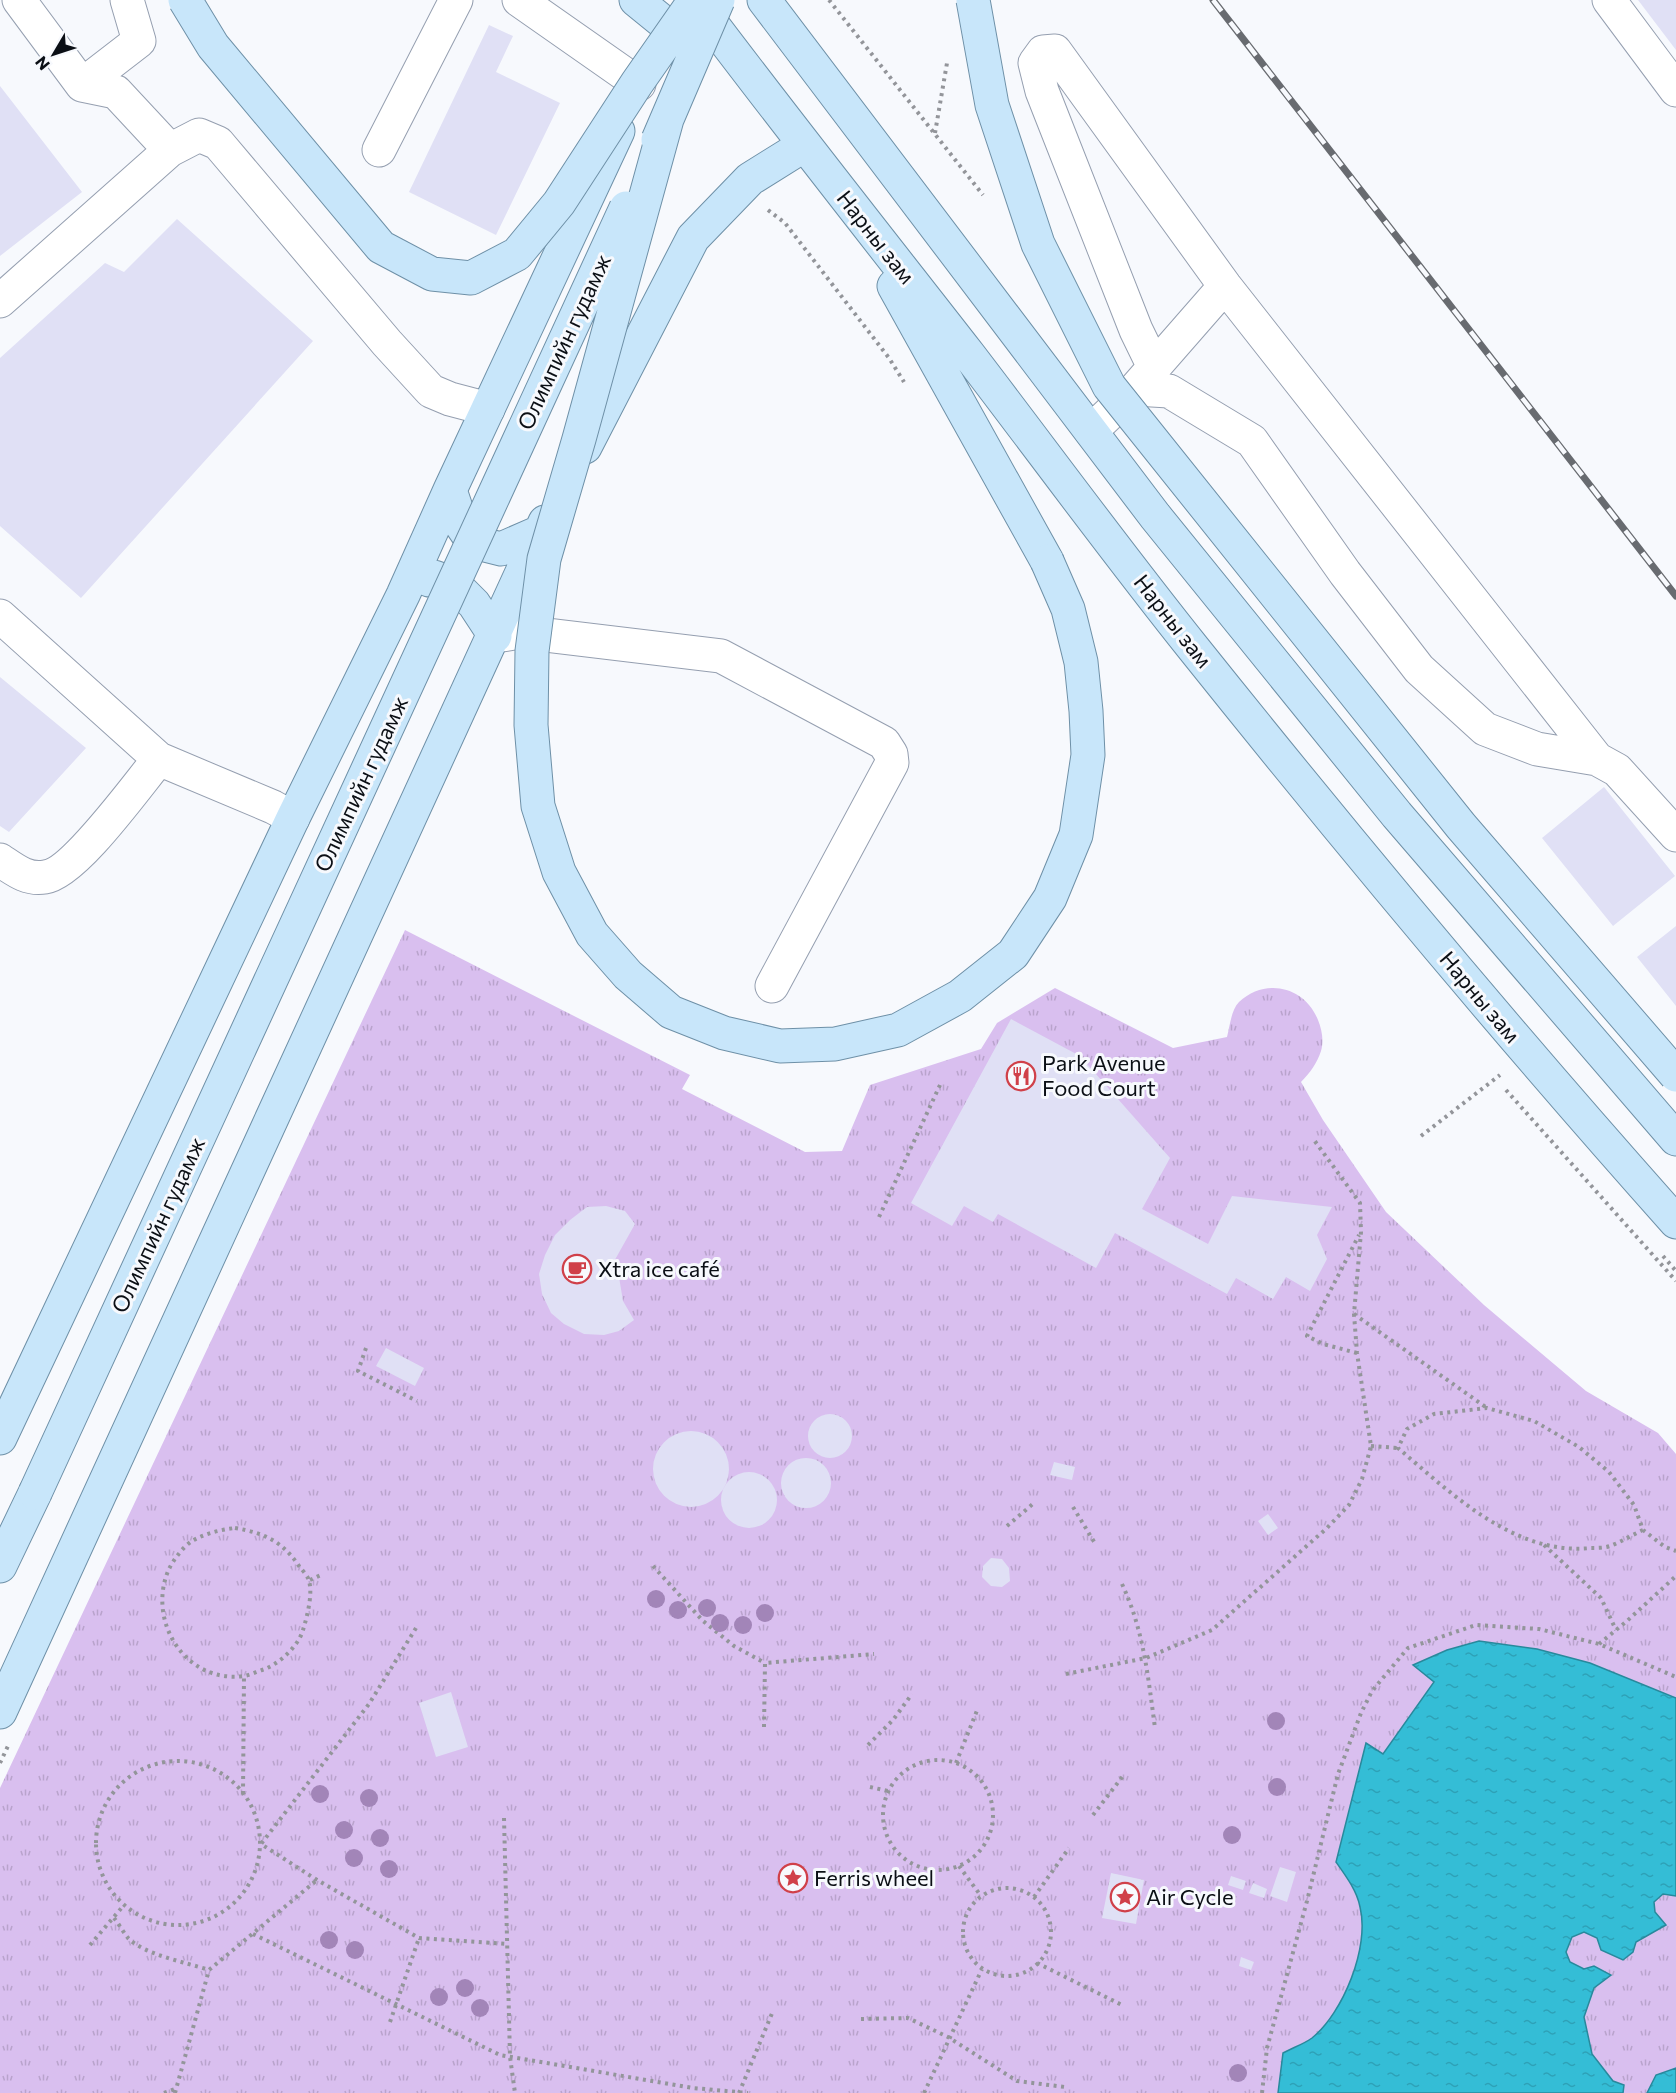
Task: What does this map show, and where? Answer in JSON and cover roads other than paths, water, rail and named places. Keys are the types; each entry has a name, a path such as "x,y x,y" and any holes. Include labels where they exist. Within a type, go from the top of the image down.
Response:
{"main road":[{"path":"185,0 213,46 381,247 432,274 471,278 517,254 559,203 694,0"},
{"path":"636,0 670,11 782,118"},
{"name":"Нарны зам","path":"694,0 803,146 842,193 1191,646 1339,829 1568,1101 1676,1222"},
{"name":"Олимпийн гудамж","path":"0,1566 667,119 718,0"},
{"path":"764,0 1155,516 1397,815 1676,1139"},
{"path":"973,0 992,105 1038,244 1109,386 1461,826 1676,1075"},
{"path":"0,1438 293,818 403,595 639,84 670,11"},
{"path":"667,119 544,559 532,651 531,724 538,806 559,872 592,934 628,975 670,1012 724,1033 780,1046 835,1044 898,1030 960,996 1013,954 1050,898 1076,835 1088,755 1081,662 1068,609 1047,561 842,193"},
{"path":"0,1712 495,636 540,532 693,238 750,179 803,146"},
{"path":"450,490 462,526 473,542 501,549 540,532"},
{"path":"403,595 434,577 454,584 474,604 495,636"}],"street":[{"path":"19,0 82,85 116,92 170,150"},
{"path":"82,85 139,41 127,0"},
{"path":"379,150 456,0"},
{"path":"519,0 639,84"},
{"path":"1609,0 1676,90"},
{"path":"1597,759 1225,286 1055,51 1043,52 1035,63 1041,91 1136,330 1145,378 1252,441 1345,573 1419,669 1485,729 1537,749 1597,759 1617,770 1676,835"},
{"path":"0,302 170,150 199,135 218,143 387,343 431,391 450,399 488,409"},
{"path":"1091,431 1145,378 1225,286"},
{"path":"0,616 159,759 273,807 293,818"},
{"path":"495,636 521,632 721,656 884,743 891,754 892,763 772,986"},
{"path":"0,860 25,877 47,878 66,868 90,843 159,759"}],"water":[{"path":"1479,1641 1537,1649 1590,1663 1676,1698 1676,1896 1663,1894 1654,1902 1655,1912 1666,1925 1636,1942 1633,1952 1623,1960 1601,1950 1597,1938 1584,1932 1572,1937 1566,1952 1570,1962 1584,1969 1594,1966 1611,1975 1594,1988 1584,2017 1592,2054 1613,2081 1624,2085 1623,2093 1278,2093 1283,2053 1309,2040 1323,2027 1343,1996 1357,1959 1362,1923 1359,1901 1336,1862 1366,1743 1383,1754 1434,1682 1413,1665 1447,1650"},
{"path":"1676,2068 1676,2093 1647,2093 1656,2075"}],"railway":[{"path":"1213,0 1676,596"}],"place":[{"name":"Park Avenue Food Court","path":"1021,1076"},
{"name":"Xtra ice café","path":"577,1269"},
{"name":"Ferris wheel","path":"793,1878"},
{"name":"Air Cycle","path":"1125,1897"}]}
